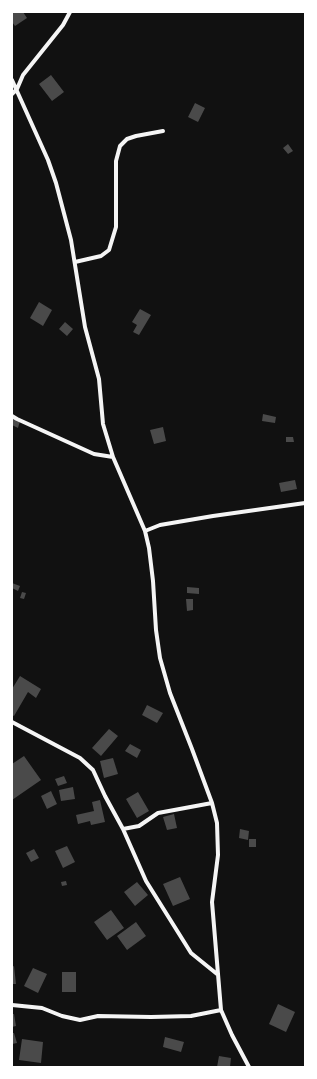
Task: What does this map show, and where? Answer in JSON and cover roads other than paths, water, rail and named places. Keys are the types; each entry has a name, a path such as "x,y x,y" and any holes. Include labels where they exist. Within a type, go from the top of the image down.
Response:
{"street":[{"path":"12,94 17,89 23,75 63,25 70,12"},
{"path":"12,80 48,160 56,183 76,262 85,326 98,379 103,424 113,457 145,531 149,548 160,658 170,693 212,803 217,823 218,855 212,902 221,1010 249,1067"},
{"path":"76,262 101,256 109,250 116,227 116,161 120,146 127,139 163,131"},
{"path":"12,416 94,454 113,457"},
{"path":"145,531 160,526 213,516 305,503"},
{"path":"12,722 80,758 93,770 104,796 123,829 146,881 191,953 218,974"},
{"path":"123,829 139,826 158,813 212,803"},
{"path":"12,1005 42,1008 62,1016 80,1020 98,1016 151,1018 191,1016 221,1010"}]}
